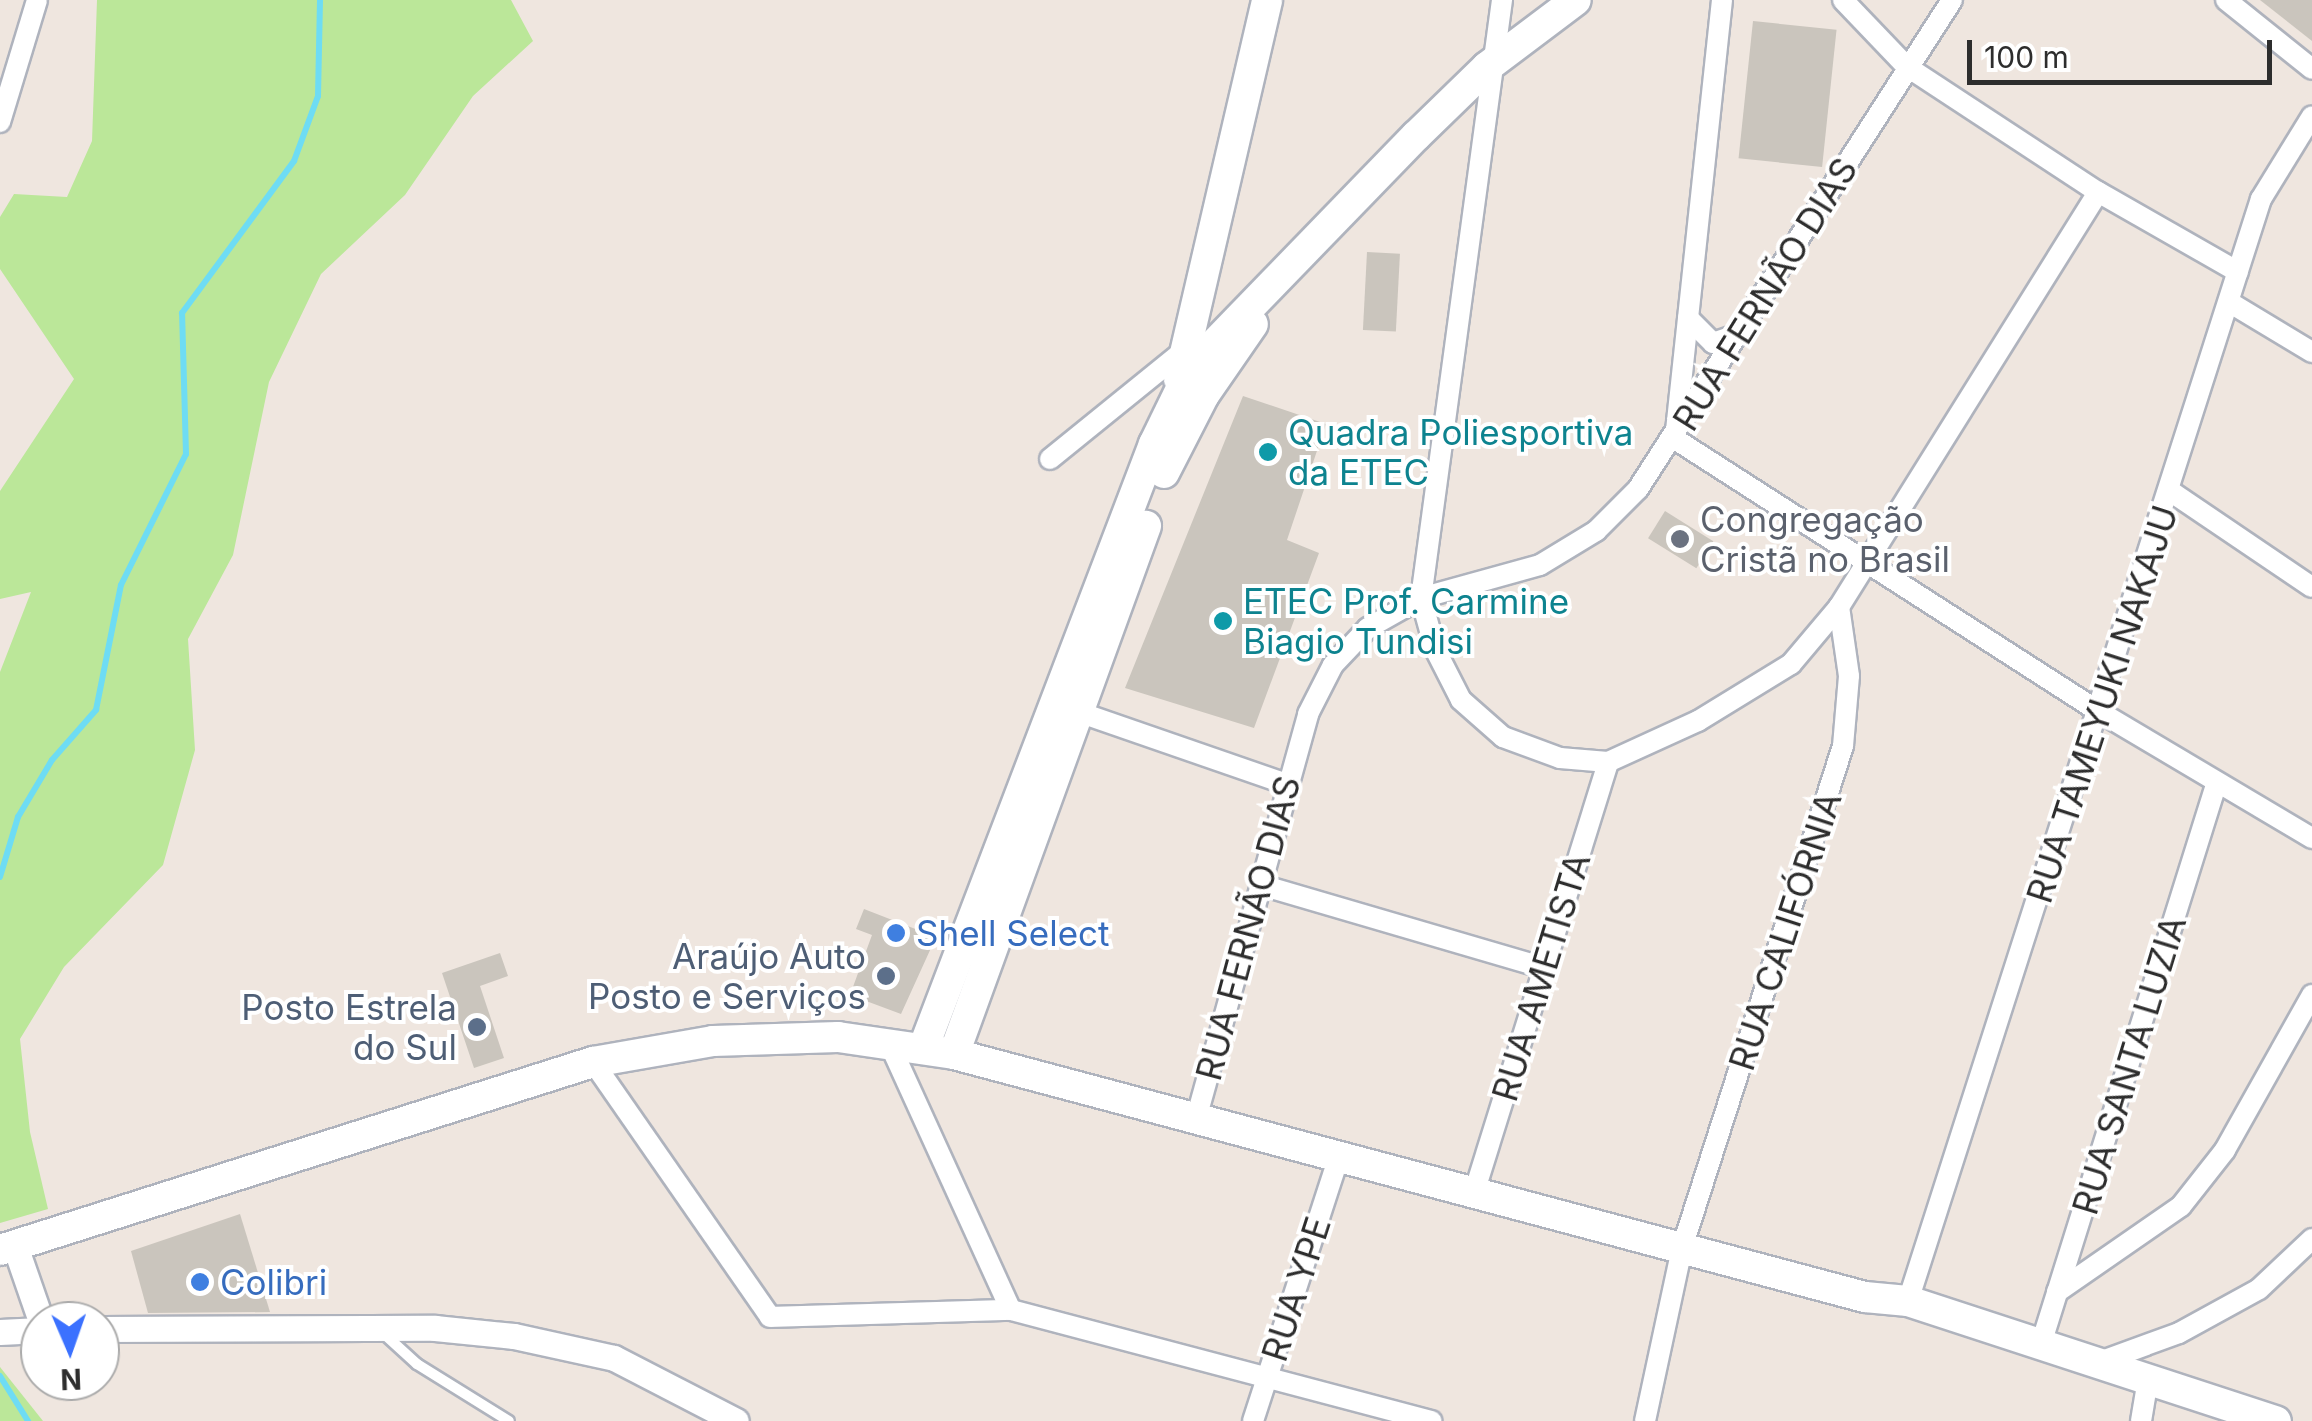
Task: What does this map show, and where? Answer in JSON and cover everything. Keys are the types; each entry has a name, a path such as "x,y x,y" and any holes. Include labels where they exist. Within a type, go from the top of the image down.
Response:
{"main road":[{"path":"923,1049 1069,710 1172,451 1190,393 1199,348 1204,282 1266,0"},
{"path":"1199,348 1287,275 1488,68 1576,0"},
{"path":"1190,393 1287,275"},
{"path":"1204,282 1223,306 1257,303"},
{"path":"954,1054 1069,710"},
{"path":"7,1248 593,1062 775,1035 954,1054 1865,1297 1908,1301 2256,1418"}],"street":[{"path":"0,122 37,0"},
{"path":"1502,0 1488,68 1421,598 1435,650 1461,700 1503,737 1560,758 1608,762 1698,722 1791,664 1838,607 1862,561 2098,192"},
{"path":"1722,0 1674,439 2216,785 2312,838"},
{"path":"1843,0 1906,66 2098,192 2238,272"},
{"name":"RUA FERNÃO DIAS","path":"1196,1119 1308,714 1333,665 1368,628 1421,598 1540,564 1596,531 1638,489 1745,332 1906,66 1952,0"},
{"path":"2226,0 2312,69"},
{"name":"RUA TAMEYUKI NAKAJU","path":"1908,1301 2261,199 2312,116"},
{"path":"2229,302 2312,352"},
{"path":"1688,318 1713,342 1745,332"},
{"path":"1050,460 1199,348"},
{"path":"2170,491 2312,587"},
{"name":"RUA CALIFÓRNIA","path":"1645,1421 1682,1248 1843,746 1849,676 1838,607"},
{"path":"1069,710 1288,784"},
{"name":"RUA AMETISTA","path":"1474,1193 1608,762"},
{"name":"RUA SANTA LUZIA","path":"2041,1344 2216,785"},
{"path":"1261,885 1544,968"},
{"path":"2057,1292 2181,1206 2225,1150 2312,995"},
{"path":"890,1045 1012,1310"},
{"path":"593,1062 770,1318 1012,1310 1432,1421"},
{"name":"RUA YPE","path":"1254,1421 1339,1157"},
{"path":"2097,1362 2178,1333 2259,1289 2312,1238"},
{"path":"7,1248 32,1301"},
{"path":"120,1328 377,1328 514,1336 614,1358 736,1421"},
{"path":"2141,1421 2148,1379"}],"lane":[{"path":"377,1328 417,1364 509,1421"}],"green space":[{"path":"97,0 511,0 533,41 473,96 405,195 321,274 269,382 233,555 188,639 195,750 163,865 64,967 20,1039 30,1132 48,1209 0,1223 0,672 31,592 0,599 0,491 74,379 0,269 0,217 14,194 67,197 92,141"},
{"path":"0,1367 20,1392 20,1401 27,1401 43,1421 0,1421"}],"building":[{"path":"2260,0 2312,0 2312,41"},
{"path":"1753,21 1837,30 1822,167 1739,158"},
{"path":"1367,252 1400,254 1396,332 1363,330"},
{"name":"ETEC Prof. Carmine Biagio Tundisi","path":"1243,396 1326,424 1287,540 1319,553 1254,728 1125,688"},
{"name":"Congregação Cristã no Brasil","path":"1665,511 1713,541 1696,568 1648,538"},
{"name":"Araújo Auto Posto e Serviços","path":"864,909 936,937 901,1014 850,995 872,935 856,929"},
{"name":"Posto Estrela do Sul","path":"500,953 508,976 480,986 504,1058 474,1068 442,973"},
{"name":"Colibri","path":"240,1214 270,1312 148,1313 131,1251"}],"waterway":[{"path":"0,877 18,817 52,760 96,710 121,585 186,454 182,313 294,161 318,96 320,0"},
{"path":"0,1376 28,1421"}],"place":[{"name":"Quadra Poliesportiva da ETEC","path":"1268,452"},
{"name":"Congregação Cristã no Brasil","path":"1680,539"},
{"name":"ETEC Prof. Carmine Biagio Tundisi","path":"1223,621"},
{"name":"Shell Select","path":"896,933"},
{"name":"Araújo Auto Posto e Serviços","path":"886,976"},
{"name":"Posto Estrela do Sul","path":"477,1027"},
{"name":"Colibri","path":"200,1282"}]}
